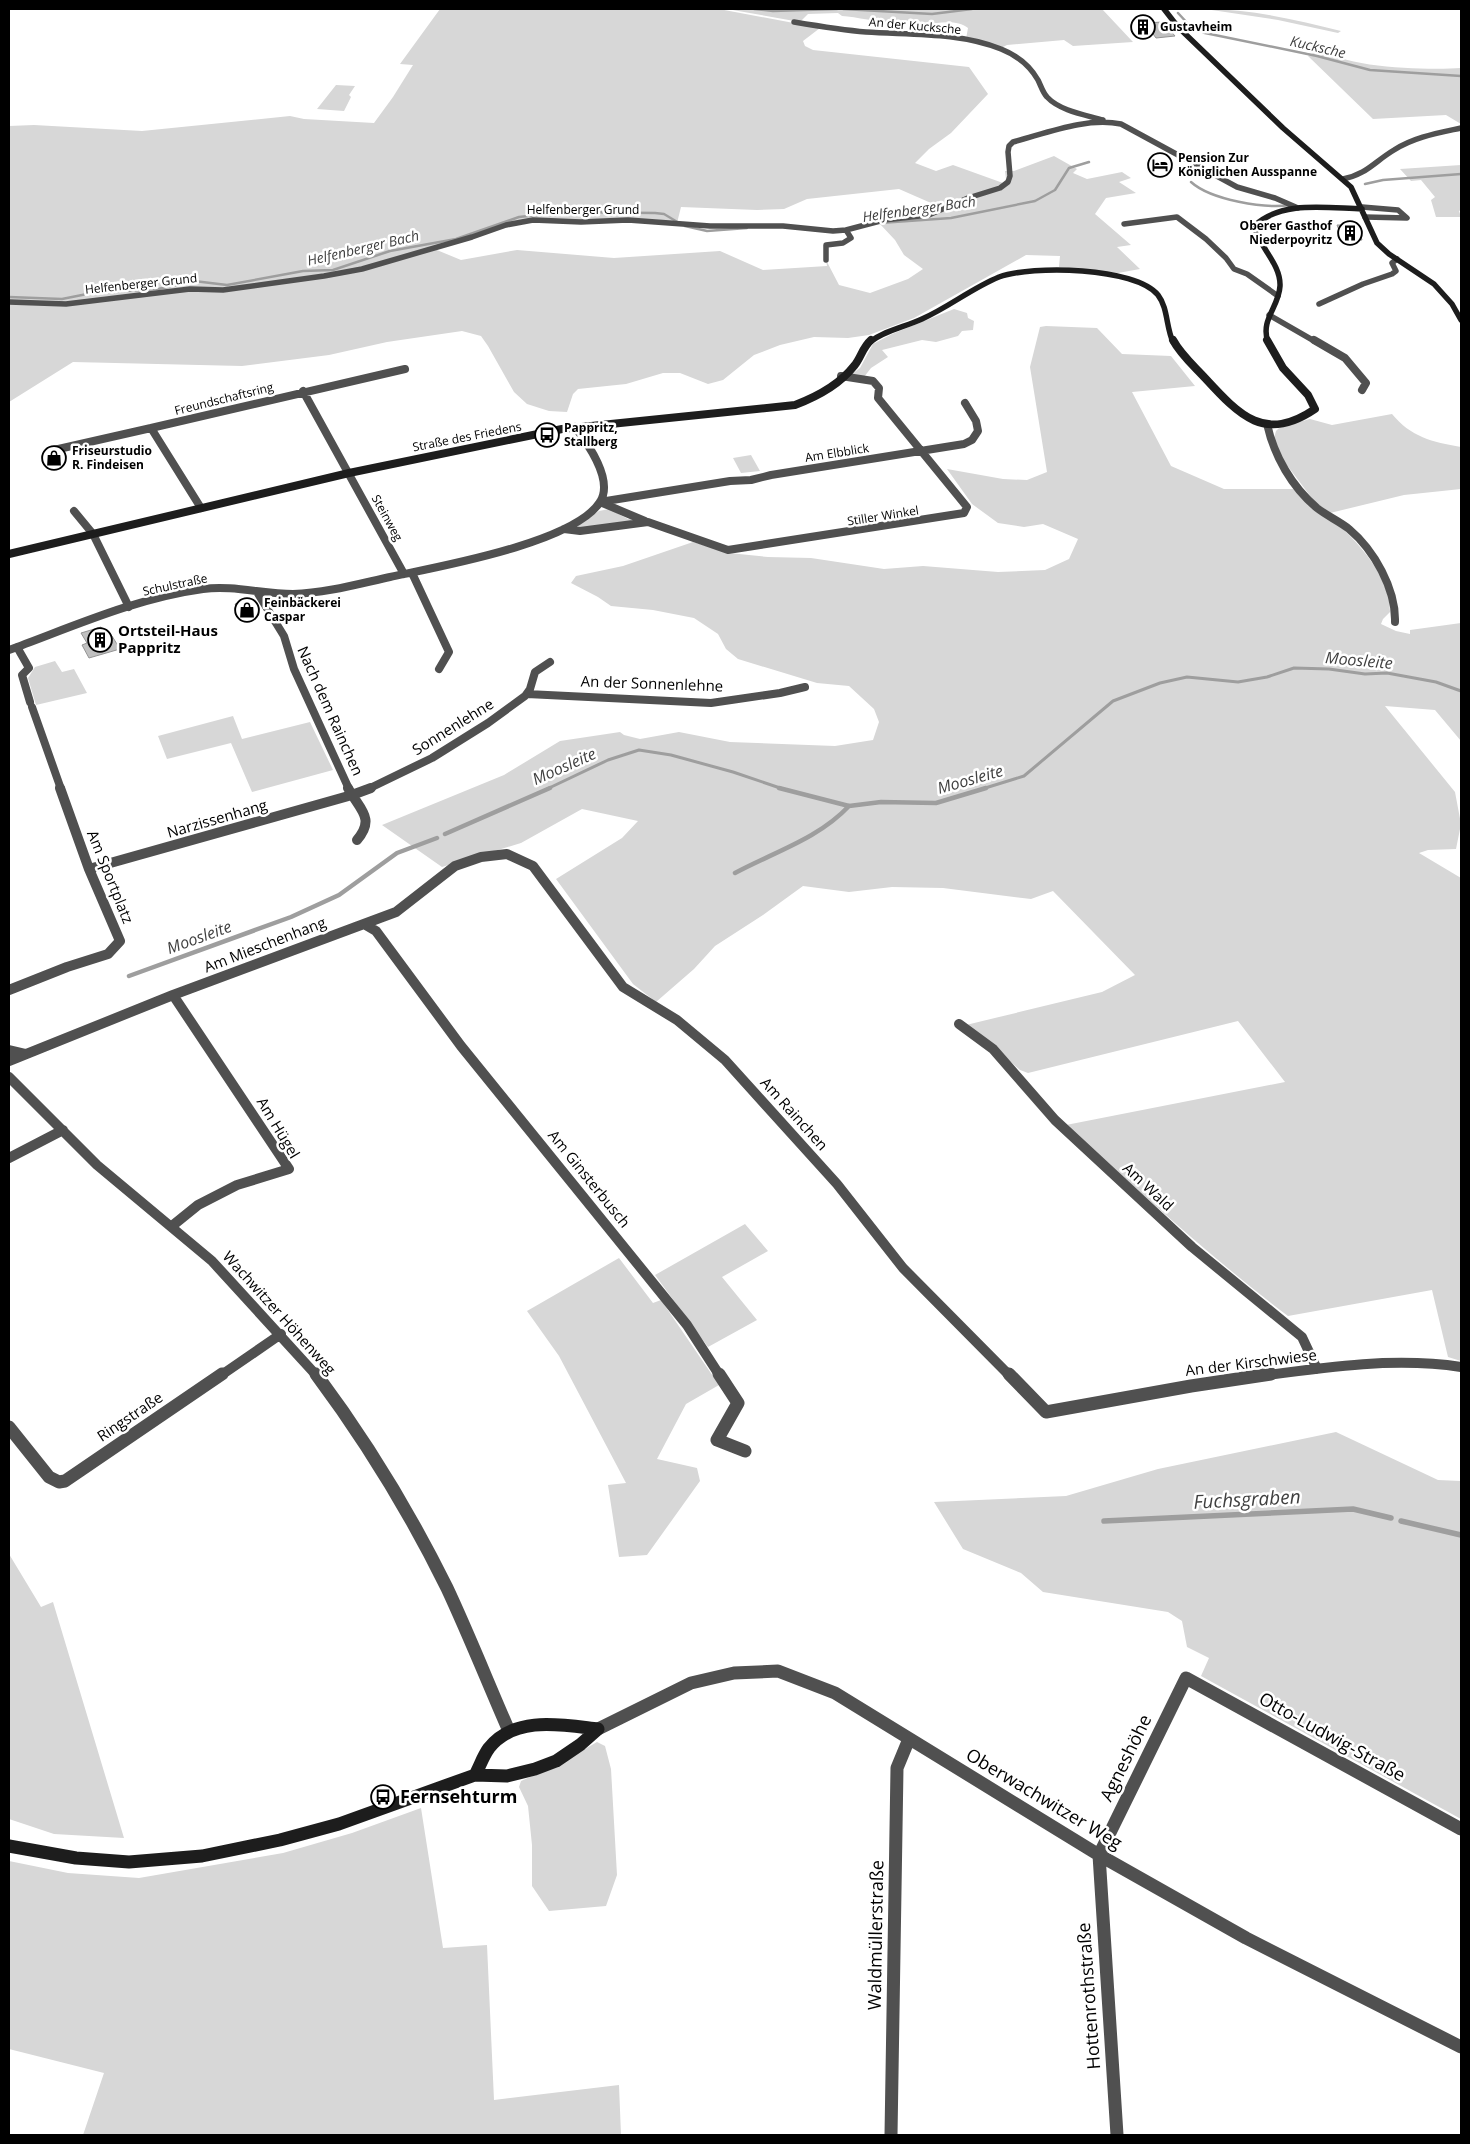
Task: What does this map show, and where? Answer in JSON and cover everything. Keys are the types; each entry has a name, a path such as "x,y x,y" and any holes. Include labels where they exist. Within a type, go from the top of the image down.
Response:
{"street":[{"path":"1164,9 1178,26 1276,122 1343,179 1357,195 1377,244 1419,272 1437,287 1454,306 1461,320"},
{"name":"An der Kucksche","path":"794,22 863,31 917,34 969,40 1003,50 1015,55 1031,70 1051,100 1105,121 1121,124 1237,187 1275,198 1298,208"},
{"name":"Helfenberger Grund","path":"9,302 66,304 190,288 223,290 324,276 362,269 520,222 628,220 710,226 763,226 833,231 846,230 884,220 929,215 968,198 1000,188 1008,182 1010,176 1009,146 1013,142 1084,124 1105,121"},
{"path":"1343,179 1358,176 1394,150 1410,142 1461,128"},
{"path":"1365,217 1407,218 1398,210 1298,208 1267,214 1254,226 1255,234 1278,275 1278,296 1264,329 1267,340 1289,374 1313,400 1315,409 1306,417 1291,423 1268,424 1269,437 1274,452 1301,489 1318,508 1348,528 1370,555 1385,580 1395,605 1395,622"},
{"path":"1124,224 1177,217 1206,239 1226,258 1234,269 1252,277 1278,296"},
{"path":"826,260 826,244 843,243 851,238 846,230"},
{"path":"1320,304 1364,284 1377,282 1392,275 1396,271 1392,263 1397,259"},
{"name":"Straße des Friedens","path":"9,554 349,473 575,427 788,406 810,398 854,366 863,348 870,341 918,321 965,294 1000,277 1036,270 1105,275 1144,284 1161,299 1172,341 1236,408 1249,419 1268,424"},
{"path":"1269,314 1345,358 1366,383 1362,390"},
{"name":"Freundschaftsring","path":"54,450 404,369"},
{"path":"841,376 873,381 879,388 878,398 922,452"},
{"path":"303,391 349,473"},
{"name":"Am Elbblick","path":"600,502 730,480 752,480 770,475 964,444 979,435 978,423 965,403"},
{"path":"575,427 604,475 604,488 600,502 648,522"},
{"path":"151,428 201,508"},
{"path":"906,454 906,448 914,442"},
{"name":"Stiller Winkel","path":"648,522 728,550 953,516 964,512 967,507 922,452"},
{"name":"Steinweg","path":"349,473 408,573"},
{"name":"Schulstraße","path":"13,649 129,607 173,594 203,589 228,588 294,594 324,591 468,561 564,530 587,516 600,502"},
{"path":"74,511 93,534 129,607"},
{"path":"564,530 580,532 648,522"},
{"path":"408,573 449,652 439,669"},
{"name":"Nach dem Rainchen","path":"258,592 284,636 294,669 352,795 366,818 365,831 357,840"},
{"name":"Am Sportplatz","path":"9,990 67,966 108,954 120,941 89,869 31,704 22,675 29,668 13,649"},
{"path":"528,694 536,670 540,665 550,662"},
{"name":"An der Sonnenlehne","path":"528,694 711,703 780,693 806,687"},
{"name":"Sonnenlehne","path":"352,795 376,786 429,760 477,732 528,694"},
{"name":"Narzissenhang","path":"89,869 352,795"},
{"name":"Am Mieschenhang","path":"9,1061 173,995 396,912 455,866 480,857 507,854"},
{"name":"Am Rainchen","path":"507,854 533,866 623,987 676,1020 725,1060 837,1184 903,1268 1046,1412"},
{"name":"Am Ginsterbusch","path":"364,924 376,931 461,1046 686,1325 738,1403 717,1440 745,1452"},
{"name":"Am Hügel","path":"172,1226 198,1205 237,1185 289,1169 173,995"},
{"name":"Am Wald","path":"959,1024 992,1049 1020,1078 1054,1120 1192,1248 1302,1338 1317,1369"},
{"path":"9,1050 26,1054"},
{"name":"Wachwitzer Höhenweg","path":"9,1077 97,1165 212,1260 308,1364 375,1460 417,1531 447,1589 509,1731"},
{"path":"9,1158 62,1130"},
{"name":"Ringstraße","path":"9,1427 49,1477 59,1482 65,1481 281,1334"},
{"name":"An der Kirschwiese","path":"1046,1412 1178,1387 1317,1369 1388,1363 1433,1362 1461,1368"},
{"name":"Oberwachwitzer Weg","path":"476,1775 507,1776 535,1769 556,1761 581,1744 598,1729 691,1683 734,1673 778,1671 835,1693 1099,1855 1246,1938 1461,2047"},
{"name":"Otto-Ludwig-Straße","path":"1186,1678 1461,1829"},
{"name":"Agneshöhe","path":"1099,1855 1186,1678"},
{"path":"9,1846 76,1858 130,1862 202,1856 280,1840 340,1824 476,1775 490,1746 509,1731 538,1725 598,1729"},
{"name":"Waldmüllerstraße","path":"891,2135 897,1768 909,1738"},
{"name":"Hottenrothstraße","path":"1099,1855 1117,2135"}],"shaded area":[{"path":"440,9 719,9 820,28 803,41 805,46 813,50 969,67 988,94 951,133 929,149 915,163 936,171 953,165 1003,183 1006,179 1005,171 1014,171 1054,156 1077,169 1073,173 1087,179 1122,172 1131,178 1119,182 1136,193 1106,198 1095,214 1131,245 1117,247 1140,269 1118,273 1059,267 1060,256 1026,255 914,318 869,335 848,338 814,337 780,345 754,355 723,380 708,384 680,373 663,373 626,384 578,389 573,394 567,412 549,411 527,404 514,392 481,336 462,331 387,342 329,355 242,366 73,362 9,402 9,126 34,125 142,131 290,116 304,119 374,123 413,65 400,64","holes":["899,189 947,210 932,217 879,223 895,240 904,255 923,269 908,279 870,293 839,285 826,260 827,266 763,270 720,251 614,258 517,250 461,260 432,248 533,220 677,223 681,207 757,210 784,209 807,199"]},
{"path":"727,9 1102,9 1133,42 1073,46 1064,40 1007,45 1003,47 966,39 968,28 952,22 922,24 919,21 886,22 842,16 838,13 808,14 800,22"},
{"path":"1205,9 1257,13 1341,31 1338,33 1278,20"},
{"path":"1320,47 1331,54 1347,60 1366,64 1429,69 1461,68 1461,124 1446,115 1373,119 1308,56"},
{"path":"336,85 355,86 349,95 351,97 344,111 317,109"},
{"path":"1461,165 1461,210 1459,211 1461,217 1436,217 1431,200 1435,197 1421,180 1411,181 1400,169"},
{"path":"954,309 967,313 968,318 974,321 973,330 962,331 958,336 936,342 922,340 882,350 888,357 871,368 864,377 849,376 860,368 873,344 892,334"},
{"path":"1040,327 1097,328 1122,354 1171,356 1195,386 1132,392 1171,466 1224,489 1297,489 1342,528 1370,559 1380,576 1387,594 1390,612 1381,624 1396,631 1410,634 1410,630 1461,623 1461,741 1435,710 1385,706 1455,792 1461,824 1456,849 1428,850 1419,853 1461,878 1461,1361 1448,1357 1432,1290 1288,1316 1203,1247 1066,1125 1285,1082 1238,1021 1028,1073 1020,1070 966,1025 1102,992 1135,975 1053,891 1031,899 943,888 892,887 849,892 803,886 715,946 694,969 656,1002 633,984 556,879 622,838 638,821 582,809 521,843 442,867 382,825 504,775 560,741 620,732 624,735 640,739 679,732 730,742 835,746 873,740 879,722 874,709 849,686 817,683 738,659 726,649 718,634 694,618 653,610 611,606 571,583 576,576 623,566 693,542 729,553 768,557 811,558 884,569 923,566 998,572 1045,570 1069,559 1078,539 1043,524 1024,527 998,523 972,504 947,469 1003,479 1027,480 1047,472 1030,367"},
{"path":"1392,414 1407,428 1423,437 1461,447 1461,489 1404,495 1330,513 1314,501 1277,452 1274,438 1276,431 1280,427 1310,419 1332,425"},
{"path":"751,455 760,471 741,473 733,458"},
{"path":"609,509 628,519 631,518 635,522 575,528 599,511"},
{"path":"55,661 62,672 74,669 87,693 36,705 28,678 35,667"},
{"path":"233,716 242,739 310,722 333,770 252,792 231,743 167,759 158,736"},
{"path":"745,1224 768,1251 722,1277 757,1320 708,1347 655,1275"},
{"path":"619,1258 653,1303 661,1300 719,1385 686,1404 657,1459 697,1468 700,1481 647,1555 619,1557 608,1485 626,1483 559,1356 527,1311"},
{"path":"1336,1432 1438,1480 1461,1481 1461,1819 1201,1676 1209,1658 1187,1647 1182,1621 1168,1612 1043,1592 1021,1573 963,1549 934,1502 1066,1496 1158,1469"},
{"path":"9,1554 41,1607 53,1602 124,1838 54,1834 9,1819"},
{"path":"597,1742 605,1746 611,1769 617,1875 606,1906 549,1911 532,1886 532,1845 528,1806 519,1787 521,1781 559,1764"},
{"path":"421,1808 443,1948 487,1945 494,2100 619,2085 621,2135 83,2135 104,2073 9,2049 9,1861 68,1873 139,1878 283,1853 352,1833"}],"building":[{"path":"1163,22 1175,36 1156,38 1145,23"},
{"name":"Oberer Gasthof Niederpoyritz","path":"1337,225 1356,225 1362,240 1343,240"},
{"name":"Feinbäckerei Caspar","path":"249,600 259,615 244,619 235,604"},
{"name":"Ortsteil-Haus Pappritz","path":"101,627 107,637 112,636 120,649 89,658 82,645 87,643 81,633"}],"waterway":[{"name":"Kucksche","path":"754,9 773,11 837,9"},
{"name":"Kucksche","path":"843,9 932,14 972,9"},
{"name":"Kucksche","path":"1178,13 1190,26 1205,33 1317,56 1370,70 1461,76"},
{"name":"Helfenberger Bach","path":"880,223 951,218 1035,201 1055,190 1069,168 1089,162"},
{"name":"Helfenberger Bach","path":"1365,184 1383,180 1461,174"},
{"name":"Helfenberger Bach","path":"1191,182 1211,194 1239,202 1267,206 1291,205"},
{"name":"Helfenberger Bach","path":"9,297 62,299 92,293 158,289 194,281 227,285 303,271 333,270 390,251 456,239 519,217 565,212 655,213 664,214 679,223"},
{"name":"Helfenberger Bach","path":"685,226 707,231 747,228"},
{"name":"Moosleite","path":"982,789 1024,776 1113,701 1160,683 1187,677 1238,682 1267,677 1294,668 1329,669 1365,674 1387,673 1436,682 1461,691"},
{"name":"Moosleite","path":"547,789 608,760 639,750 671,755 733,772 783,789"},
{"name":"Moosleite","path":"445,834 550,788"},
{"name":"Moosleite","path":"779,788 849,806"},
{"name":"Moosleite","path":"849,806 881,802 936,803 986,788"},
{"path":"735,873 810,836 849,806"},
{"name":"Moosleite","path":"129,976 291,917 339,895 397,853 437,838"},
{"name":"Fuchsgraben","path":"1104,1521 1353,1509 1391,1518"},
{"name":"Fuchsgraben","path":"1401,1521 1461,1535"}],"place":[{"name":"Gustavheim","path":"1143,27"},
{"name":"Pension Zur Königlichen Ausspanne","path":"1160,165"},
{"name":"Oberer Gasthof Niederpoyritz","path":"1350,233"},
{"name":"Pappritz, Stallberg","path":"547,435"},
{"name":"Friseurstudio R. Findeisen","path":"54,458"},
{"name":"Feinbäckerei Caspar","path":"247,610"},
{"name":"Ortsteil-Haus Pappritz","path":"100,640"},
{"name":"Fernsehturm","path":"383,1797"}]}
